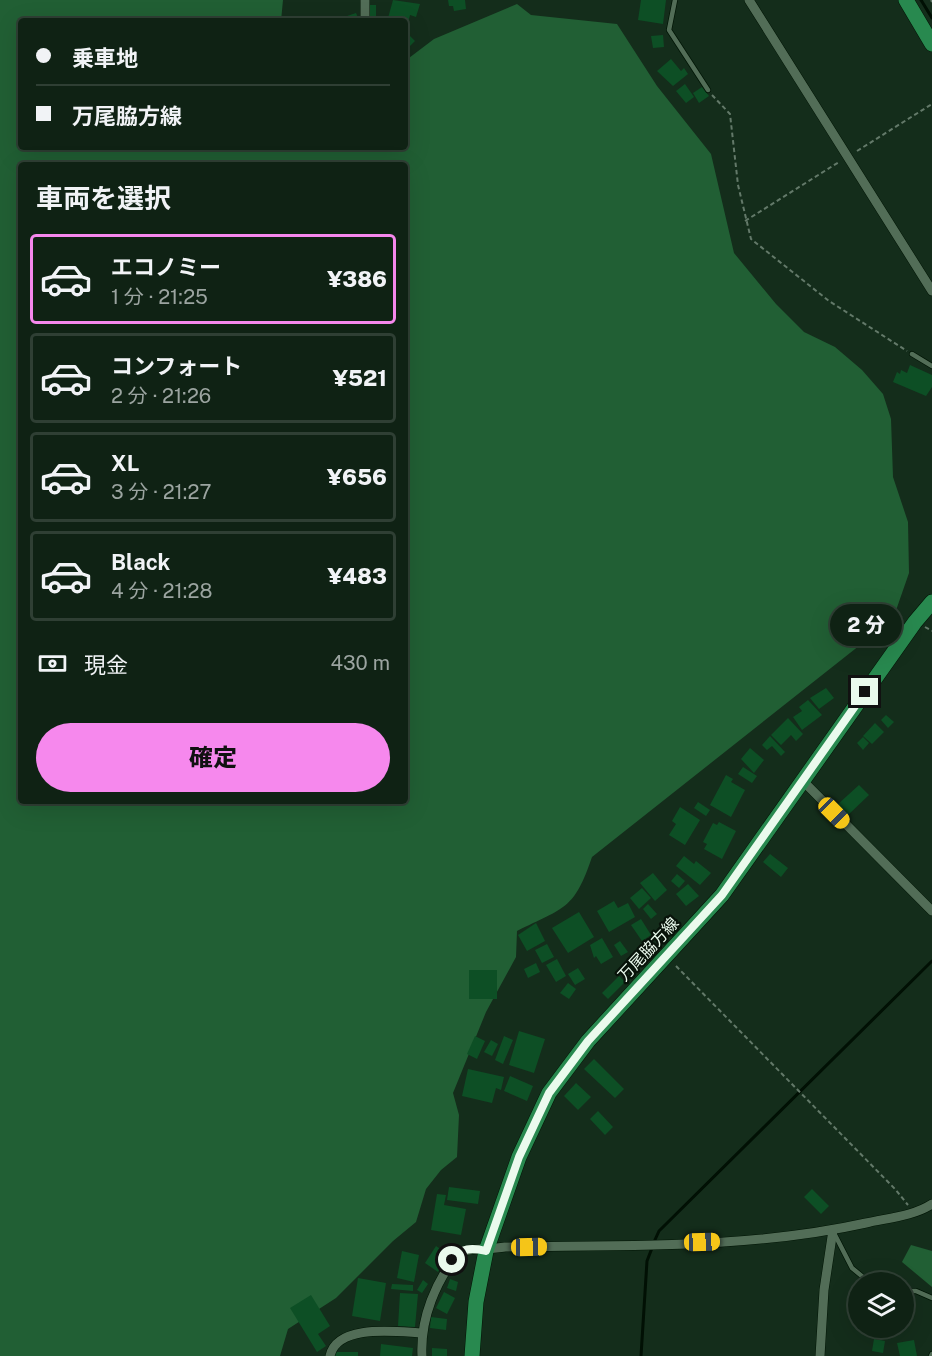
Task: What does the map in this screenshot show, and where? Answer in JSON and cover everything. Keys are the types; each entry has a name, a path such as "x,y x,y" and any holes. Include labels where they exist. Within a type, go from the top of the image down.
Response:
{"main road":[{"path":"906,0 932,44"},
{"name":"万尾脇方線","path":"472,1356 476,1302 486,1251 519,1157 549,1093 588,1041 722,895 915,622 932,602"}],"street":[{"path":"365,0 365,18"},
{"path":"749,0 932,291"},
{"path":"802,780 932,911"},
{"path":"422,1356 422,1333 431,1299 452,1260 459,1252 472,1248 486,1251 505,1247 783,1239 913,1212 932,1204"},
{"path":"820,1356 824,1290 832,1230"},
{"path":"330,1356 331,1351 348,1336 363,1332 422,1333"}],"lane":[{"path":"675,0 669,30 708,90"},
{"path":"912,354 932,366"},
{"path":"832,1230 852,1268 857,1272"},
{"path":"914,1291 932,1298"}],"path":[{"path":"708,90 730,114 745,221 751,239 830,300 912,354"},
{"path":"745,221 932,104"},
{"path":"667,957 895,1189 913,1212"}],"green space":[{"path":"0,0 283,0 281,18 18,18 18,150 408,150 408,59 434,39 517,4 531,15 617,24 657,86 711,154 734,253 776,304 804,332 835,347 862,370 883,394 891,419 893,477 908,522 909,573 893,619 592,857 579,888 566,905 517,931 516,957 486,1012 453,1093 459,1115 457,1157 441,1170 426,1189 416,1222 393,1241 336,1298 288,1329 280,1356 0,1356"},
{"path":"911,1245 932,1251 932,1287 914,1272 902,1262"}],"building":[{"path":"393,0 420,4 416,17 410,15 408,23 408,18 388,18"},
{"path":"448,0 465,0 466,9 454,11 453,6 449,6"},
{"path":"641,0 666,0 663,24 638,20"},
{"path":"370,5 376,5 376,17 370,17"},
{"path":"356,13 358,18 347,18 347,16"},
{"path":"408,34 415,41 408,48"},
{"path":"663,35 664,47 653,48 651,36"},
{"path":"671,59 681,71 684,68 688,74 673,86 657,71"},
{"path":"685,84 694,97 686,103 676,91"},
{"path":"702,87 709,96 699,103 693,93"},
{"path":"910,365 932,375 932,387 926,396 893,382 897,372 900,374 901,370 907,373"},
{"path":"826,688 834,698 819,709 810,698"},
{"path":"808,700 822,715 802,730 793,717 802,711 799,707"},
{"path":"886,715 894,722 888,728 881,720"},
{"path":"788,718 803,734 796,741 791,735 781,745 771,735"},
{"path":"875,723 884,732 872,744 863,736"},
{"path":"770,736 785,752 781,756 772,746 767,750 762,745"},
{"path":"863,737 869,743 863,750 857,743"},
{"path":"750,748 764,760 754,773 741,759"},
{"path":"743,767 757,776 752,783 738,774"},
{"path":"726,775 733,779 731,782 745,790 731,817 710,805"},
{"path":"859,785 869,795 847,816 837,805"},
{"path":"698,802 710,810 706,816 694,808"},
{"path":"680,807 700,820 685,845 669,835 676,824 672,821"},
{"path":"719,822 736,831 722,859 704,849 707,844 703,842 713,823 717,825"},
{"path":"770,854 788,868 781,877 763,862"},
{"path":"684,856 694,864 696,861 711,873 700,885 676,866"},
{"path":"653,873 667,890 655,901 640,883"},
{"path":"677,874 685,881 679,888 671,881"},
{"path":"688,884 699,896 686,906 676,894"},
{"path":"642,888 651,898 639,909 630,898"},
{"path":"614,901 618,908 628,903 635,917 609,932 597,911"},
{"path":"648,904 657,914 651,919 643,909"},
{"path":"579,912 594,937 568,953 552,928"},
{"path":"641,919 651,935 642,941 631,925"},
{"path":"536,923 545,941 527,951 518,935"},
{"path":"602,938 613,957 601,964 596,956 594,958 590,945"},
{"path":"620,941 628,952 621,956 614,945"},
{"path":"547,944 554,957 542,963 535,950"},
{"path":"557,959 566,976 556,982 546,965"},
{"path":"536,963 540,972 528,978 524,969"},
{"path":"578,968 585,979 575,985 568,974"},
{"path":"469,970 497,970 497,999 469,999"},
{"path":"619,976 625,982 608,999 602,993"},
{"path":"568,983 576,989 569,999 560,993"},
{"path":"519,1031 545,1039 534,1073 509,1065"},
{"path":"475,1036 485,1041 477,1059 467,1054"},
{"path":"504,1036 513,1040 503,1064 495,1060"},
{"path":"491,1040 498,1044 492,1056 484,1052"},
{"path":"594,1059 624,1089 615,1098 584,1069"},
{"path":"468,1069 504,1077 501,1090 496,1088 492,1103 462,1096"},
{"path":"510,1076 533,1086 527,1101 504,1091"},
{"path":"576,1083 591,1097 578,1110 564,1096"},
{"path":"598,1111 613,1127 605,1135 590,1119"},
{"path":"449,1187 480,1191 478,1204 447,1200"},
{"path":"812,1189 829,1206 821,1214 804,1197"},
{"path":"437,1194 446,1195 444,1205 466,1209 461,1235 431,1230"},
{"path":"436,1246 449,1255 438,1272 425,1263"},
{"path":"402,1251 419,1255 414,1282 397,1278"},
{"path":"358,1278 386,1283 380,1321 352,1316"},
{"path":"450,1279 458,1282 456,1291 447,1288"},
{"path":"423,1280 428,1284 422,1293 417,1290"},
{"path":"392,1284 413,1285 413,1291 391,1289"},
{"path":"444,1292 455,1298 447,1314 436,1308"},
{"path":"400,1293 418,1294 415,1327 398,1326"},
{"path":"311,1295 330,1326 318,1334 326,1346 317,1352 290,1308"},
{"path":"431,1317 447,1319 446,1330 430,1328"},
{"path":"874,1339 885,1341 883,1353 872,1351"},
{"path":"914,1340 917,1356 900,1356 897,1343"},
{"path":"381,1344 413,1348 412,1356 380,1356"},
{"path":"432,1348 447,1349 447,1356 432,1356"},
{"path":"334,1352 358,1352 358,1356 334,1356"}],"waterway":[{"path":"921,0 932,18"},
{"path":"654,1242 659,1231 932,961"},
{"path":"641,1356 647,1261 652,1248"}],"route":[{"path":"452,1260 459,1252 472,1248 486,1251 519,1157 549,1093 588,1041 722,895 865,692"}]}
